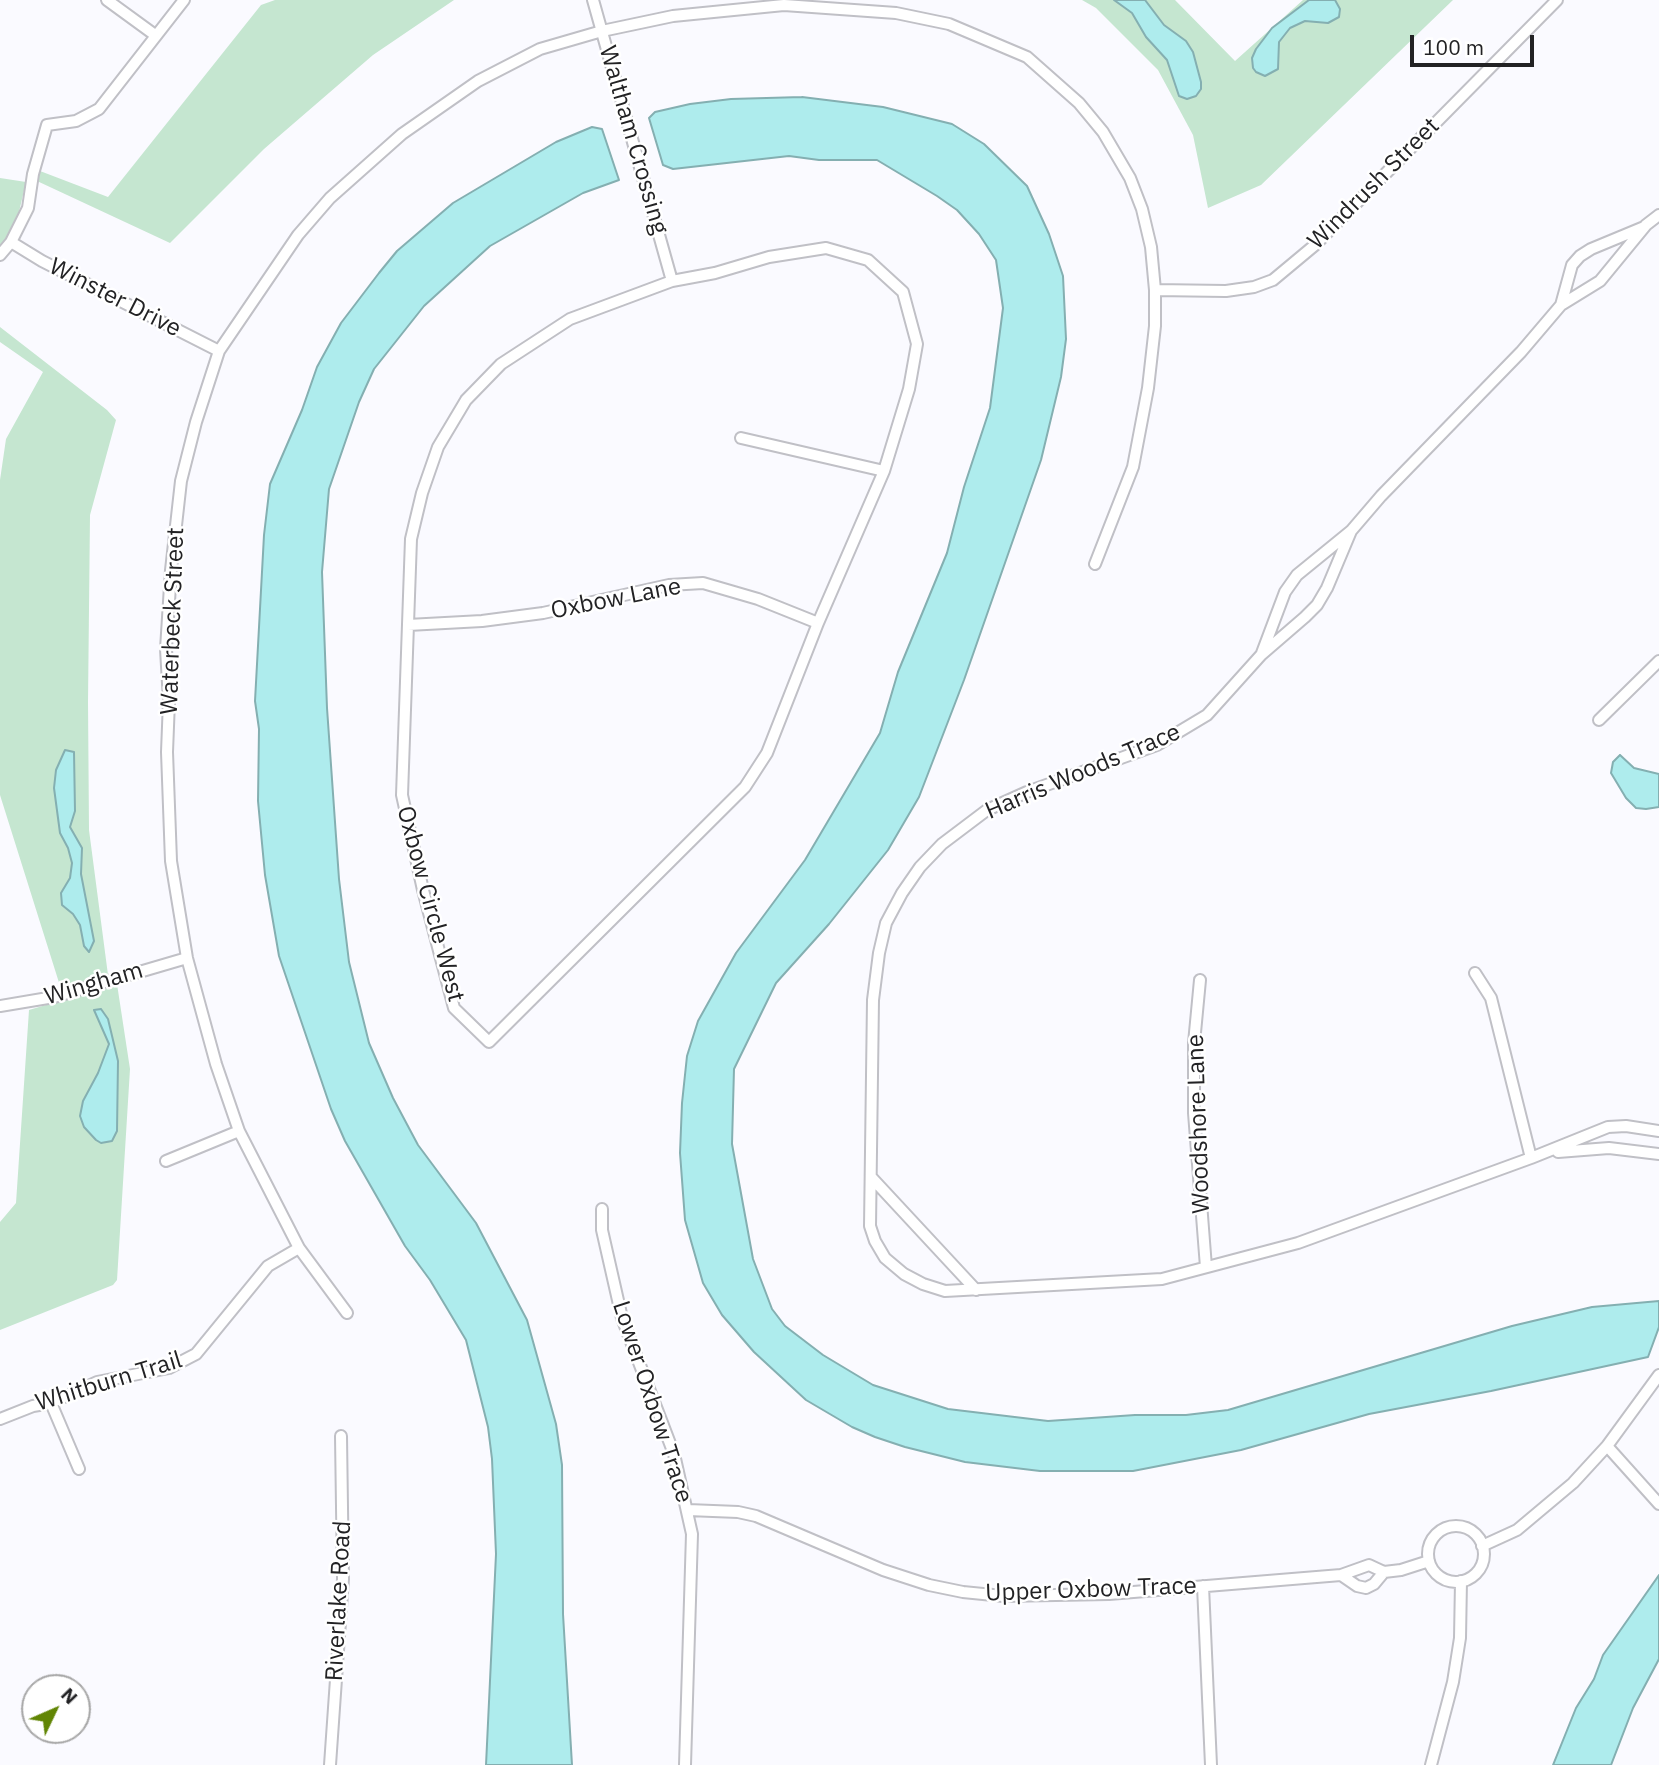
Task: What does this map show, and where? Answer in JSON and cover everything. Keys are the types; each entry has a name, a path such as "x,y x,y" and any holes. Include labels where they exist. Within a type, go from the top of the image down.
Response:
{"street":[{"path":"107,0 155,35"},
{"path":"0,255 11,242 28,208 33,174 47,125 76,121 99,109 184,0"},
{"name":"Waltham Crossing","path":"593,0 672,281"},
{"name":"Windrush Street","path":"1155,290 1226,291 1254,288 1273,280 1315,245 1557,0"},
{"name":"Waterbeck Street","path":"347,1313 299,1248 239,1131 216,1064 187,958 171,861 166,649 181,481 196,422 219,351 298,235 330,198 402,134 478,81 540,49 602,31 673,16 784,5 896,13 948,24 1027,57 1079,103 1102,132 1130,178 1142,209 1151,247 1155,326 1148,388 1133,467 1095,564"},
{"name":"Harris Woods Trace","path":"1261,655 1285,592 1294,580 1351,531 1381,496 1521,352 1561,305 1600,281 1646,225 1659,215"},
{"name":"Harris Woods Trace","path":"1561,305 1572,265 1580,256 1591,248 1646,225"},
{"name":"Winster Drive","path":"11,242 42,261 219,351"},
{"name":"Oxbow Circle West","path":"826,248 868,260 904,292 917,344 909,389 884,471 818,623 767,753 745,788 489,1042 453,1008 402,795 411,539 422,493 438,447 466,400 501,364 570,319 672,281 715,273 769,257 826,248"},
{"path":"741,438 884,471"},
{"name":"Harris Woods Trace","path":"1351,531 1317,605 1306,618 1261,655 1207,715 1157,745 1027,792 987,810 942,844 920,867 887,923 879,953 873,1000 870,1226 875,1241 885,1258 904,1274 946,1292 1161,1279 1298,1243 1608,1127 1626,1126 1659,1131"},
{"name":"Oxbow Lane","path":"408,625 482,621 543,613 668,585 703,583 758,599 818,623"},
{"path":"1598,720 1659,661"},
{"name":"Wingham","path":"0,1006 54,998 187,958"},
{"path":"1475,973 1490,998 1531,1158"},
{"name":"Woodshore Lane","path":"1200,980 1194,1043 1194,1114 1206,1267"},
{"path":"166,1161 239,1131"},
{"name":"Harris Woods Trace","path":"1531,1158 1569,1150 1609,1148 1659,1154"},
{"path":"871,1177 976,1290"},
{"name":"Lower Oxbow Trace","path":"602,1209 602,1230 622,1318 674,1454 692,1534 685,1765"},
{"name":"Whitburn Trail","path":"0,1419 33,1406 51,1403 97,1381 169,1368 196,1354 268,1266 299,1248"},
{"path":"1482,1546 1517,1530 1544,1509 1607,1447 1659,1375"},
{"path":"51,1403 79,1469"},
{"name":"Riverlake Road","path":"330,1765 343,1579 341,1436"},
{"path":"1607,1447 1659,1504"},
{"name":"Upper Oxbow Trace","path":"688,1510 737,1512 757,1516 883,1570 929,1585 1003,1596 1109,1594 1341,1575 1369,1565 1384,1572 1429,1561"},
{"path":"1458,1526 1470,1530 1482,1546 1484,1556 1479,1570 1472,1577 1461,1581 1446,1581 1438,1576 1429,1561 1430,1543 1437,1533 1447,1528 1458,1526"},
{"name":"Upper Oxbow Trace","path":"1341,1575 1357,1586 1366,1588 1374,1584 1384,1572"},
{"path":"1431,1765 1453,1682 1460,1638 1461,1581"},
{"path":"1203,1586 1211,1765"}],"green space":[{"path":"275,0 454,0 373,55 264,149 170,243 37,181 40,171 108,197 261,5"},
{"path":"1082,0 1175,0 1235,61 1303,0 1453,0 1261,185 1208,208 1193,135 1158,70 1096,8"},
{"path":"0,178 26,182 19,212 0,248"},
{"path":"0,327 107,410 116,420 90,515 89,830 108,975 61,989 0,795 0,480 6,439 43,372 0,342"},
{"path":"117,984 130,1069 117,1280 113,1285 0,1330 0,1222 16,1203 29,1010"}],"water":[{"path":"1114,0 1145,0 1164,25 1186,41 1193,52 1201,82 1201,89 1196,96 1187,99 1179,96 1167,60 1146,37 1132,13"},
{"path":"1309,0 1335,0 1340,9 1339,17 1328,23 1305,21 1290,28 1279,42 1278,69 1265,76 1256,72 1252,58 1256,49 1272,28"},
{"path":"802,97 883,107 952,124 984,144 1027,186 1049,234 1063,276 1066,339 1061,377 1041,460 964,680 919,797 888,850 829,924 776,983 734,1069 732,1144 753,1259 772,1309 785,1326 823,1355 873,1385 948,1409 1048,1421 1135,1415 1186,1415 1228,1410 1512,1326 1592,1307 1659,1301 1659,1327 1648,1357 1369,1414 1241,1450 1133,1471 1040,1471 965,1462 905,1447 852,1427 806,1400 754,1352 722,1315 703,1283 685,1220 680,1153 687,1056 698,1021 736,953 805,860 880,733 898,672 947,553 964,487 990,408 1003,308 996,260 979,234 957,210 877,160 819,160 789,156 673,169 663,165 649,118 655,112 731,99"},
{"path":"592,127 602,129 619,180 583,193 490,246 424,306 374,369 359,402 329,489 322,572 327,708 339,879 349,962 369,1043 393,1098 418,1145 476,1223 527,1320 556,1424 562,1465 563,1614 572,1765 486,1765 496,1554 488,1427 466,1340 430,1280 405,1246 345,1141 331,1109 279,956 265,875 258,801 259,729 255,701 264,535 270,484 302,410 317,367 341,323 379,273 397,251 453,203 556,142"},
{"path":"65,750 74,752 75,811 70,827 82,848 81,874 94,941 89,952 84,946 80,925 73,914 62,905 61,893 70,878 72,863 60,833 54,788 56,770"},
{"path":"1620,755 1634,768 1659,774 1659,807 1636,808 1626,798 1611,773 1613,762"},
{"path":"101,1009 108,1019 118,1061 117,1131 112,1141 101,1143 84,1127 80,1116 83,1101 109,1044 94,1010"},
{"path":"1659,1575 1659,1659 1633,1708 1611,1765 1553,1765 1576,1708 1594,1679 1603,1655"}]}
